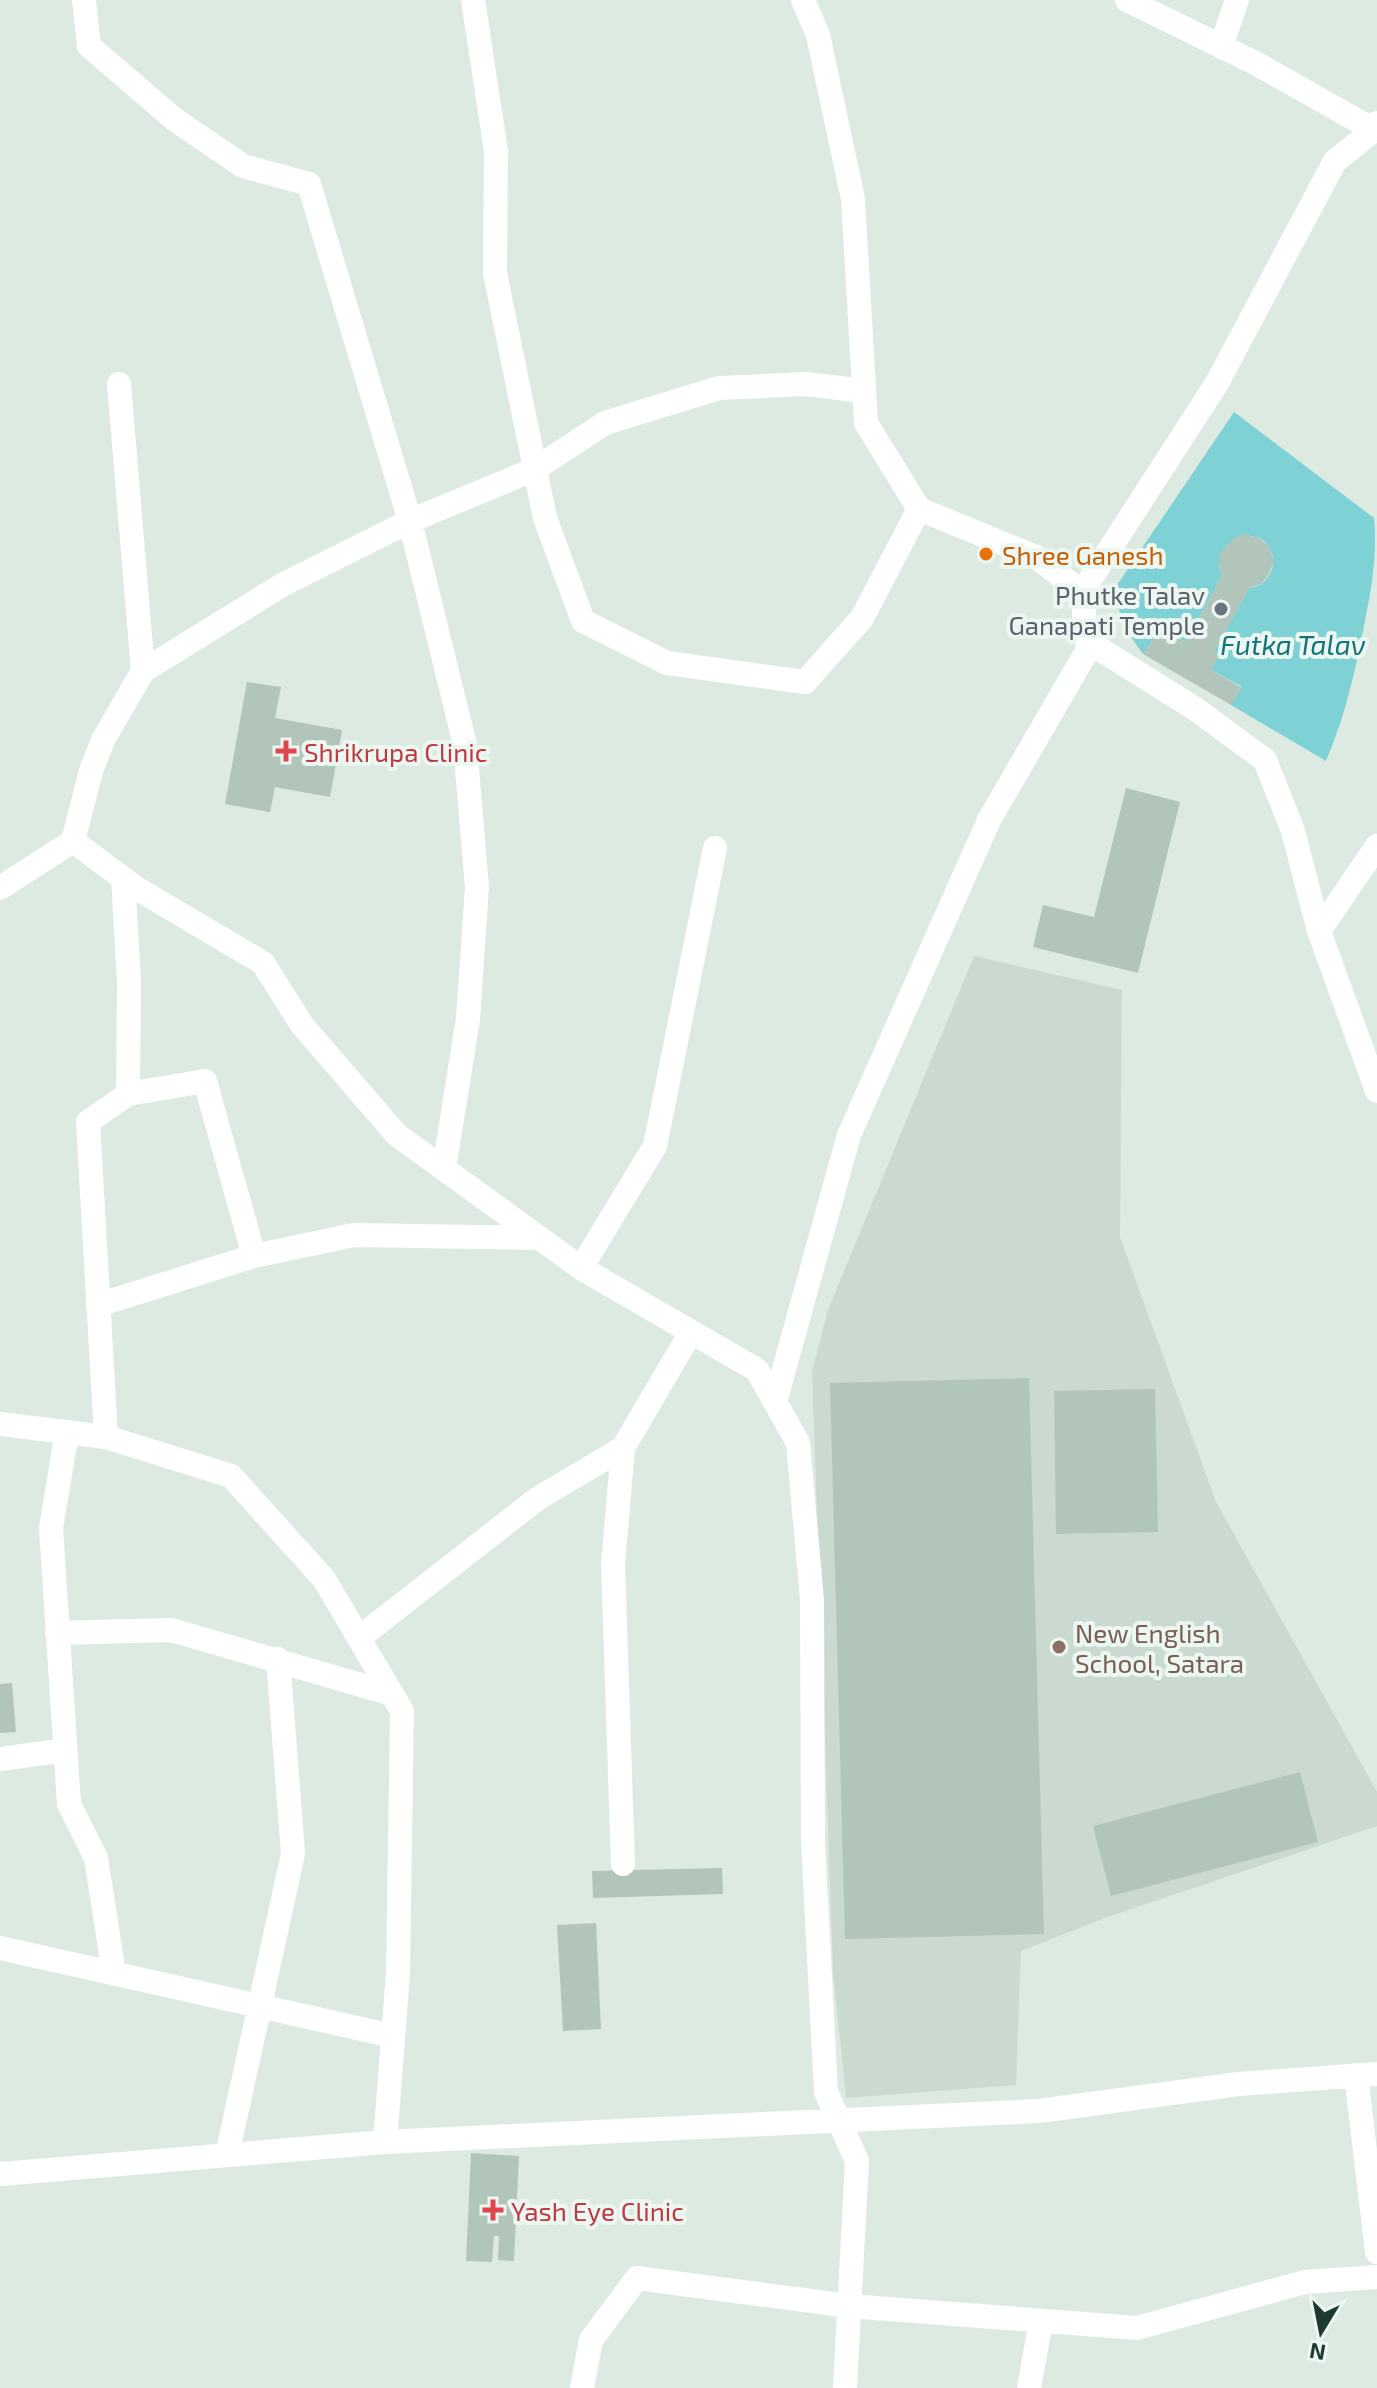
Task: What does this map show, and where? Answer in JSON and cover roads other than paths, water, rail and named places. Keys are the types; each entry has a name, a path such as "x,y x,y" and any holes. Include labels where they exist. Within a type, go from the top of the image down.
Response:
{"street":[{"path":"84,0 89,46 174,119 243,166 309,184 410,521 465,745 477,887 468,1019 444,1169"},
{"path":"473,0 496,151 495,273 545,518 583,621 667,663 805,682 862,618 919,509"},
{"path":"803,0 818,35 853,199 866,423 919,509 1036,557 1082,592"},
{"path":"775,1402 849,1135 989,820 1087,651 1082,592 1217,383 1335,161 1376,126 1127,0"},
{"path":"1170,0 1174,25"},
{"path":"1221,47 1237,0"},
{"path":"119,384 143,671"},
{"path":"0,888 73,841 91,771 103,740 143,671 282,585 410,521 535,469 605,423 719,388 806,384 864,391"},
{"path":"1087,641 1194,708 1265,760 1293,831 1319,931 1377,1091"},
{"path":"73,841 123,878 263,963 302,1025 397,1135 581,1268 757,1370 798,1443 812,1600 813,1842 826,2092 857,2161 845,2388"},
{"path":"1319,931 1377,846"},
{"path":"581,1268 655,1146 715,848"},
{"path":"123,878 129,981 128,1094"},
{"path":"106,1437 88,1122 128,1094 205,1081 254,1256"},
{"path":"98,1305 254,1256 354,1235 540,1238"},
{"path":"623,1864 613,1564 623,1448 691,1332"},
{"path":"0,1424 106,1437 231,1476 324,1579 402,1711 398,1973 385,2142"},
{"path":"67,1432 51,1528 69,1804 96,1858 114,1974"},
{"path":"359,1638 537,1499 623,1448"},
{"path":"57,1633 171,1630 392,1694"},
{"path":"227,2155 293,1854 278,1659"},
{"path":"0,1759 65,1750"},
{"path":"0,1948 393,2036"},
{"path":"0,2174 385,2142 1039,2111 1239,2084 1366,2074 1377,2252"},
{"path":"582,2388 591,2340 637,2278 849,2306 1137,2328 1305,2282 1377,2277"},
{"path":"1029,2388 1041,2321"}],"water":[{"name":"Futka Talav","path":"1234,412 1374,518 1374,564 1363,630 1346,706 1326,761 1231,705 1242,687 1211,670 1214,652 1249,588 1261,584 1270,574 1272,555 1261,539 1242,534 1219,566 1222,576 1186,642 1161,629 1143,654 1120,615 1117,585"}],"place":[{"name":"Shree Ganesh","path":"986,554"},
{"name":"Phutke Talav Ganapati Temple","path":"1221,609"},
{"name":"Shrikrupa Clinic","path":"286,751"},
{"name":"New English School, Satara","path":"1059,1647"},
{"name":"Yash Eye Clinic","path":"493,2210"}]}
